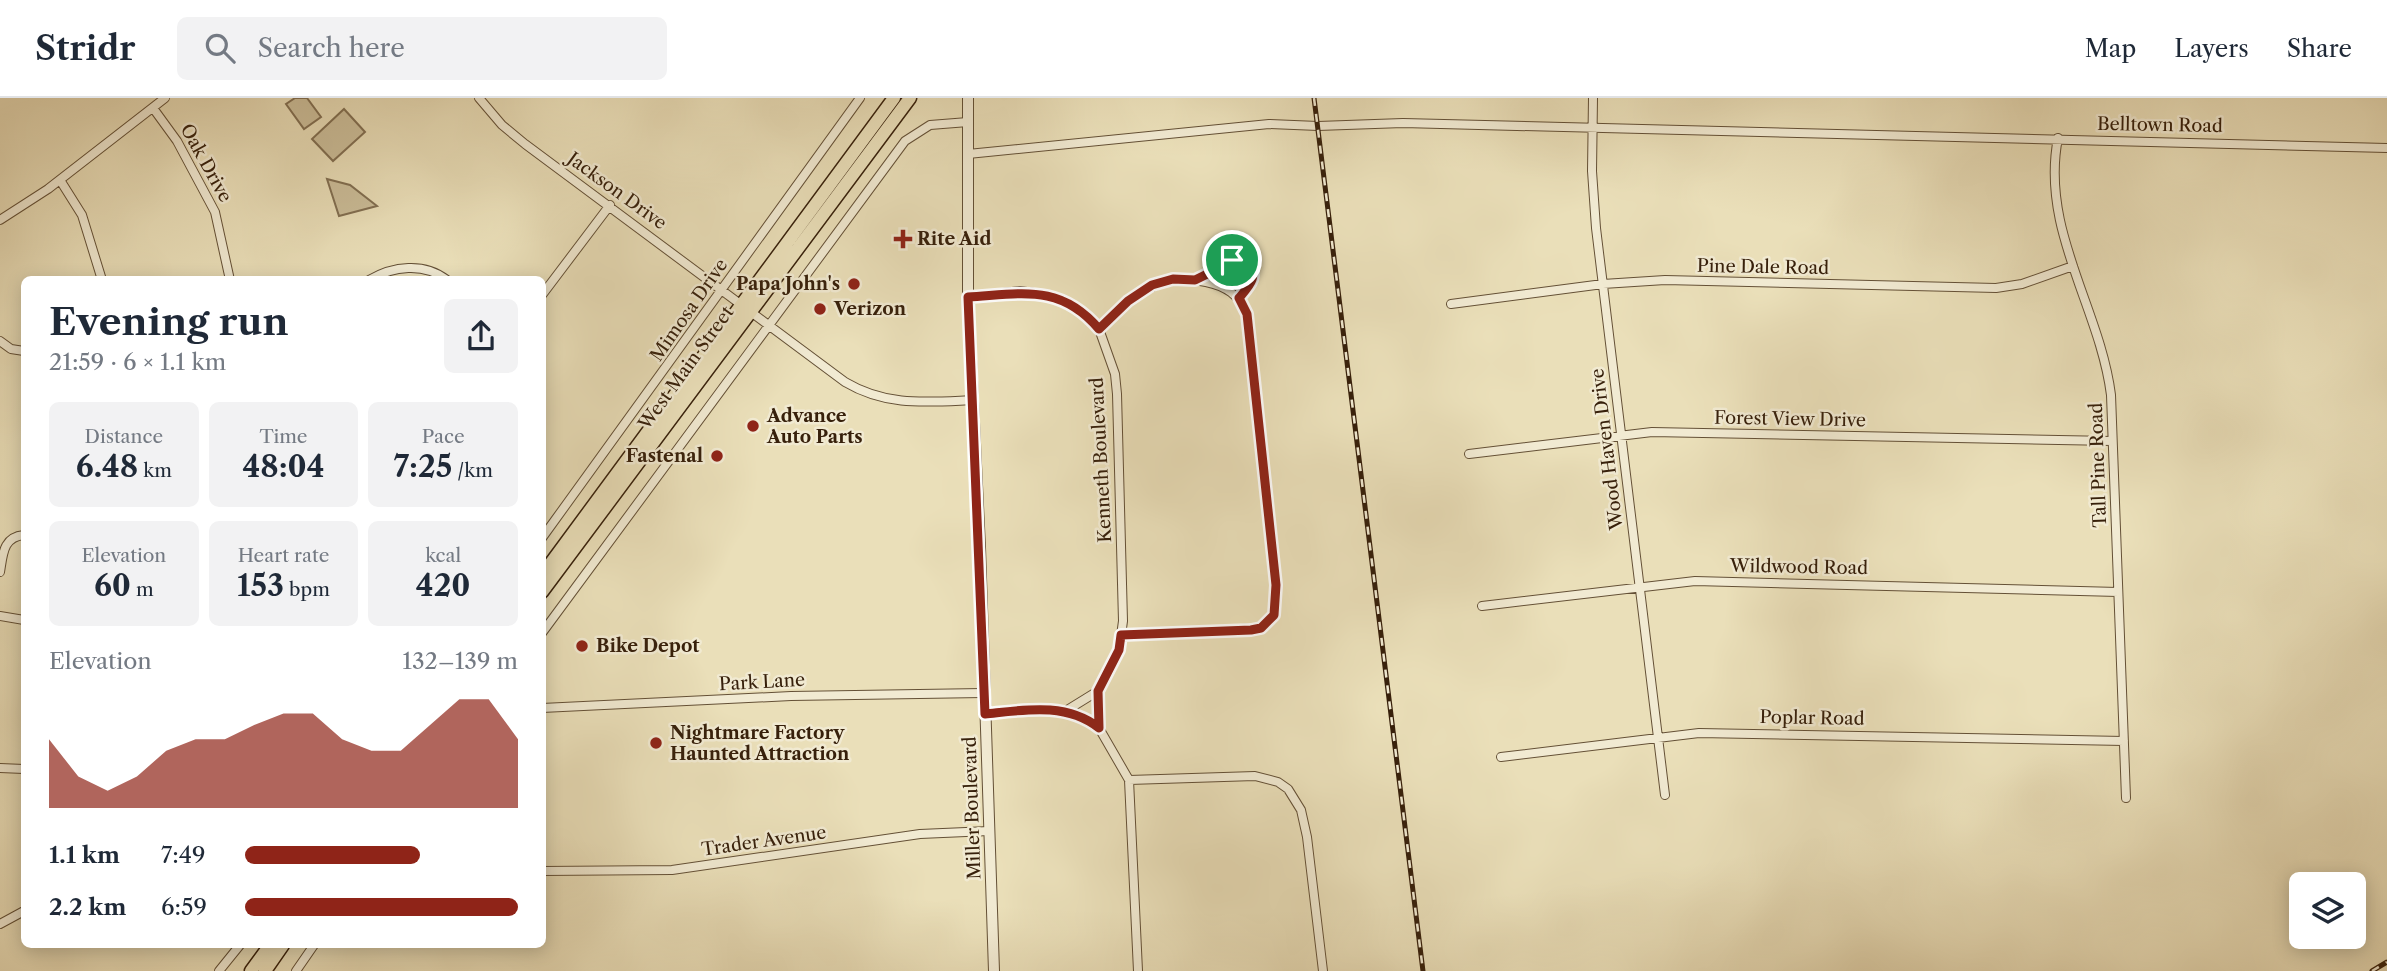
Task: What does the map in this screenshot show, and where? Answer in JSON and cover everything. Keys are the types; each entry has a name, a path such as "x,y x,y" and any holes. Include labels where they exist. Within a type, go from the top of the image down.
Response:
{"main road":[{"name":"West Main Street","path":"546,586 894,98"},
{"name":"West Main Street","path":"546,570 744,309 910,98"},
{"path":"251,971 269,948"},
{"path":"265,971 282,948"}],"street":[{"path":"0,220 60,180 165,98"},
{"name":"Jackson Drive","path":"480,98 513,135 845,383 871,396 914,403 974,400"},
{"name":"Mimosa Drive","path":"546,532 860,98"},
{"name":"Miller Boulevard","path":"968,98 968,297 994,971"},
{"name":"Wood Haven Drive","path":"1593,98 1594,211 1665,795"},
{"name":"Oak Drive","path":"153,108 188,160 215,212 229,276"},
{"path":"546,628 905,141 930,125 968,122"},
{"name":"Belltown Road","path":"968,154 1269,124 1592,127 2387,148"},
{"name":"Tall Pine Road","path":"2058,138 2055,200 2073,266 2107,368 2126,798"},
{"path":"60,180 82,215 102,276"},
{"path":"546,290 610,205"},
{"path":"1195,280 1232,260 1249,261 1254,278 1239,298"},
{"name":"Pine Dale Road","path":"1451,304 1603,284 1665,280 1996,288 2022,284 2073,266"},
{"path":"378,276 391,270 416,267 436,271 442,276"},
{"path":"968,297 1020,291 1047,295 1081,311 1099,329 1128,301 1152,285 1173,279 1195,280 1220,286 1239,298 1247,314 1276,585 1274,615 1261,628 1251,630 1121,635"},
{"name":"Kenneth Boulevard","path":"1099,329 1115,374 1117,394 1121,635 1119,650 1098,691 1099,728 1129,779 1138,971"},
{"path":"0,341 11,349 21,351"},
{"name":"Forest View Drive","path":"1469,454 1621,436 1696,432 2112,441"},
{"path":"0,572 5,545 12,538 21,536"},
{"name":"Wildwood Road","path":"1482,606 1639,585 1695,581 2118,592"},
{"path":"0,616 21,620"},
{"path":"1064,712 1098,691"},
{"name":"Park Lane","path":"546,708 804,696 984,692"},
{"path":"985,714 1042,709 1064,712 1088,720 1099,728"},
{"name":"Poplar Road","path":"1501,757 1658,737 1726,732 2124,741"},
{"path":"0,768 21,769"},
{"path":"1129,779 1255,776 1278,782 1288,789 1301,810 1307,836 1323,971"},
{"name":"Trader Avenue","path":"546,871 672,870 920,834 989,831"},
{"path":"0,924 21,913"},
{"path":"219,971 238,948"},
{"path":"296,971 312,948"}],"shaded area":[{"path":"295,98 307,98 321,117 304,129 286,104"},
{"path":"344,109 365,132 333,161 312,139"},
{"path":"327,179 350,185 377,206 339,216"}],"railway":[{"path":"1314,98 1423,971"},
{"path":"2372,971 2387,962"}],"place":[{"name":"Rite Aid","path":"903,239"},
{"name":"Papa John's","path":"854,284"},
{"name":"Verizon","path":"820,309"},
{"name":"Advance Auto Parts","path":"753,426"},
{"name":"Fastenal","path":"717,456"},
{"name":"Bike Depot","path":"582,646"},
{"name":"Nightmare Factory Haunted Attraction","path":"656,743"}],"route":[{"path":"1240,258 1249,261 1255,271 1251,284 1239,298 1247,314 1254,400 1276,585 1274,615 1261,628 1251,630 1121,635 1119,650 1098,691 1099,728 1077,715 1054,710 985,714 981,547 968,297 1020,291 1047,295 1081,311 1099,329 1128,301 1152,285 1173,279 1195,280 1232,260 1240,258"}]}
